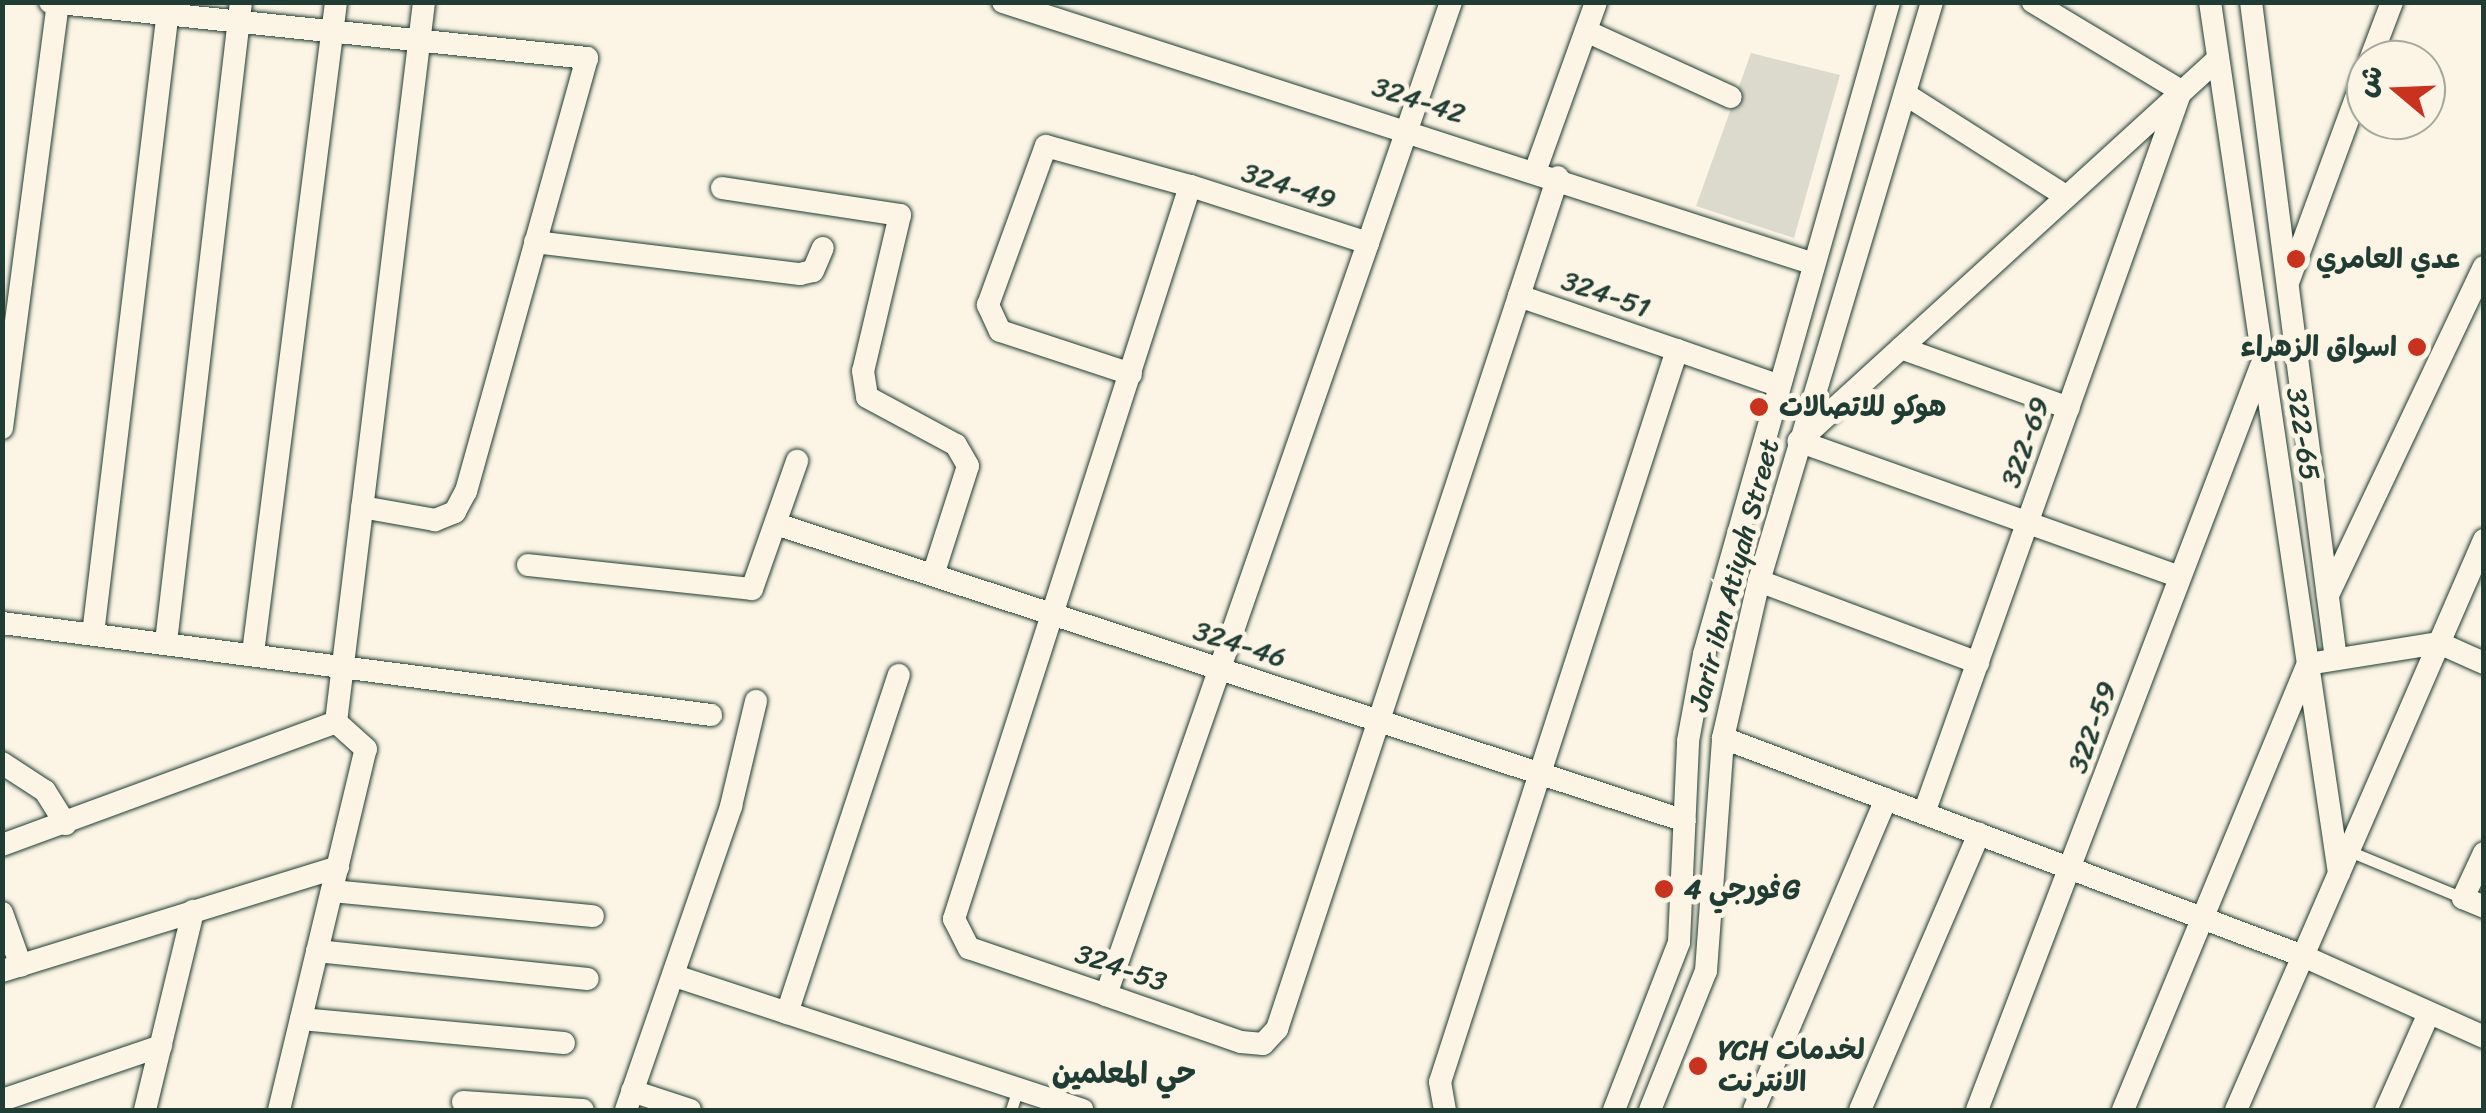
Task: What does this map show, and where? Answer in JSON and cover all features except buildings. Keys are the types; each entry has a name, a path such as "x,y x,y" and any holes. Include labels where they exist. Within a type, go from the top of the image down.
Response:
{"street":[{"path":"50,2 240,12 332,32 586,58 455,512 435,520 362,508"},
{"path":"253,652 336,2"},
{"path":"336,722 424,2"},
{"name":"324-42","path":"1003,2 1408,127 1814,264"},
{"path":"1106,995 1451,2"},
{"path":"1519,296 1547,173 1596,2"},
{"name":"Jarir ibn Atiyah Street","path":"1614,1110 1646,1042 1680,942 1684,822 1704,654 1776,385 1889,2"},
{"name":"Jarir ibn Atiyah Street","path":"1650,1110 1675,1055 1712,932 1723,738 1759,581 1932,2"},
{"path":"2034,2 2181,91"},
{"name":"322-65","path":"2210,2 2339,873"},
{"name":"322-65","path":"2251,2 2336,659"},
{"path":"2378,40 2392,2"},
{"path":"2,428 58,3"},
{"path":"93,634 168,9"},
{"path":"166,642 240,12"},
{"path":"1586,31 1730,97"},
{"path":"2180,577 1800,441 2218,59"},
{"name":"322-69","path":"1924,814 2181,91"},
{"path":"1905,94 2066,196"},
{"path":"2288,283 2346,125"},
{"name":"324-49","path":"1131,374 1000,331 988,305 1046,146 1190,186 1368,243"},
{"path":"1051,614 1190,186"},
{"path":"722,188 900,215 862,371 867,398 956,445 968,466 933,575"},
{"path":"535,242 800,274 813,271 822,248"},
{"path":"2247,260 2284,254"},
{"path":"2328,594 2484,267"},
{"name":"324-51","path":"1379,721 1519,296 1776,385"},
{"path":"1901,348 2069,408"},
{"path":"1445,1110 1440,1082 1676,350"},
{"name":"322-59","path":"1977,1110 2262,364"},
{"path":"2271,425 2305,420"},
{"path":"528,566 752,589 797,461"},
{"path":"1742,511 1776,522"},
{"name":"324-46","path":"776,524 1684,822"},
{"path":"2236,1110 2484,540"},
{"path":"1759,581 1978,663"},
{"name":"324-53","path":"1051,614 954,919 957,937 1242,1042 1263,1044 1277,1030 1379,721"},
{"path":"2,623 343,663 711,715"},
{"path":"2123,1110 2308,664 2439,643 2484,663"},
{"path":"787,1013 900,675"},
{"path":"690,1110 629,1101 675,976 756,701"},
{"path":"2,845 336,722"},
{"path":"279,1110 366,749 336,722"},
{"path":"1723,738 2303,956 2484,1037"},
{"path":"2,763 45,791 66,824"},
{"path":"1754,1110 1886,799"},
{"path":"1860,1110 1979,834"},
{"path":"2474,902 2484,853"},
{"path":"2,913 12,969 338,867"},
{"path":"332,891 592,916"},
{"path":"145,1110 193,911"},
{"path":"317,951 588,978"},
{"path":"675,976 787,1013 1015,1100 1083,1110"},
{"path":"2386,1110 2430,1013"},
{"path":"301,1019 564,1042"},
{"path":"1646,1042 1675,1055"},
{"path":"2,1100 161,1046"},
{"path":"463,1102 583,1110"}],"lane":[{"path":"2348,851 2474,902"}],"shaded area":[{"path":"1751,53 1840,75 1794,238 1696,206"}],"place":[{"name":"عدي العامري","path":"2296,259"},
{"name":"اسواق الزهراء","path":"2417,347"},
{"name":"هوكو للاتصالات","path":"1759,407"},
{"name":"فورجي 4G","path":"1664,889"},
{"name":"YCH لخدمات الانترنت","path":"1698,1066"}],"district":[{"name":"حي المعلمين","path":"1124,1073"}]}
